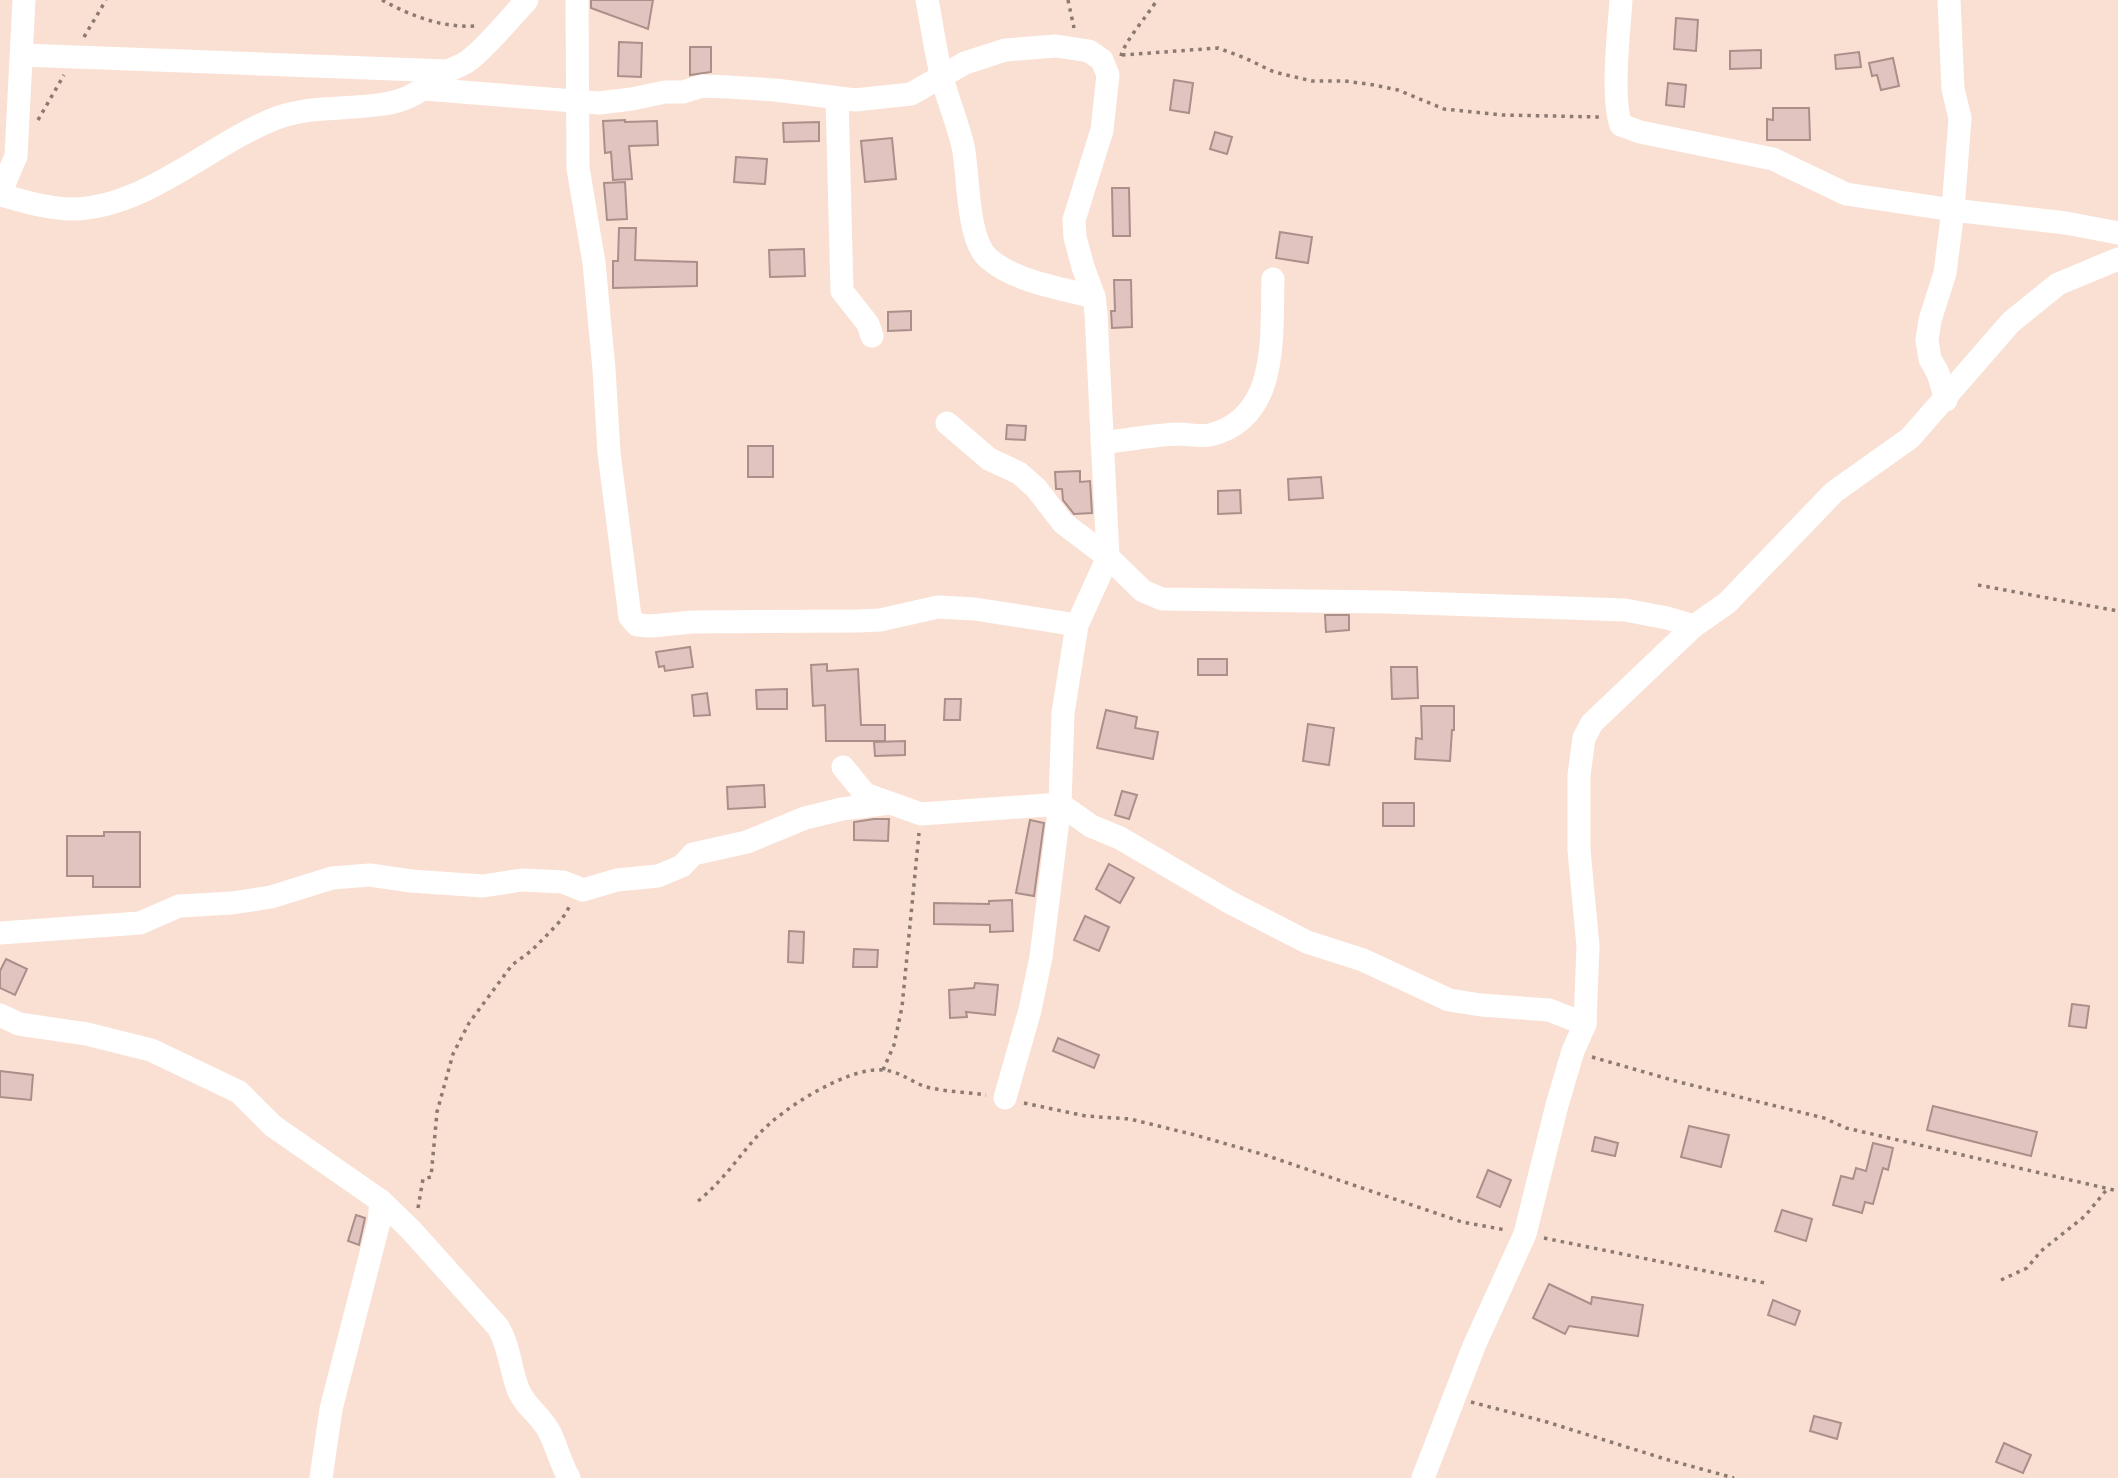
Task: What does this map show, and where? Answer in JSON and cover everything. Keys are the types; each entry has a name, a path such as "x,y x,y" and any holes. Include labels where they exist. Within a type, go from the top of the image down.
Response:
{"street":[{"path":"0,187 16,156 24,0"},
{"path":"577,0 578,167 594,263 609,453 630,617 637,625 651,626 693,622 880,620 938,607 975,609 1077,625"},
{"path":"927,0 941,75 963,147 966,191 975,233 986,257 1005,270 1094,297"},
{"path":"1621,0 1618,117 1621,125 1640,132 1773,159 1846,194 2066,223 2118,233"},
{"path":"1945,400 1938,373 1930,359 1927,341 1930,320 1945,273 1960,118 1953,89 1949,0"},
{"path":"0,195 47,208 75,209 111,203 144,190 253,127 282,116 320,108 385,104 405,99 469,60 519,8"},
{"path":"425,89 599,103 665,92 683,92 702,86 775,90 855,100 911,94 965,63 1005,50 1056,46 1089,51 1102,60 1108,75 1102,130 1074,220 1075,237 1094,297 1108,557 1077,625 1063,713 1060,804 1041,957 1030,1010 1005,1098"},
{"path":"22,55 447,71"},
{"path":"837,98 842,291 868,324 872,335"},
{"path":"1423,1478 1474,1346 1525,1234 1557,1105 1573,1051 1585,1024 1588,946 1579,850 1579,775 1584,738 1592,723 1694,626 1727,603 1834,492 1910,438 2011,322 2058,284 2118,259"},
{"path":"1102,443 1178,434 1209,435 1236,424 1256,405 1270,366 1273,279"},
{"path":"947,423 989,459 1019,473 1036,488 1063,523 1108,557 1143,591 1162,599 1387,602 1625,610 1694,626"},
{"path":"843,767 865,794 921,814 1060,804 1091,826 1120,838 1231,903 1307,942 1363,960 1449,1000 1549,1010 1585,1024"},
{"path":"0,933 140,923 179,906 232,903 271,897 332,878 370,875 483,886 522,880 563,882 583,890 617,880 658,876 682,866 693,854 747,842 805,818 842,809 890,803"},
{"path":"0,1015 19,1024 87,1034 151,1050 239,1092 273,1126 381,1200 498,1327 505,1338 518,1390 528,1408 550,1433 569,1478"},
{"path":"321,1478 331,1409 379,1222 381,1200"}],"path":[{"path":"382,0 401,11 445,25 474,26 519,8"},
{"path":"1068,0 1072,26 1077,33"},
{"path":"1106,91 1117,79 1124,46 1139,30 1157,0"},
{"path":"1111,52 1122,55 1218,48 1275,72 1312,81 1374,85 1398,90 1444,108 1502,115 1618,117"},
{"path":"1978,585 2118,611"},
{"path":"883,1070 894,1045 902,1007 921,814"},
{"path":"411,1230 418,1214 423,1179 431,1177 437,1112 453,1054 469,1023 512,965 549,933 583,890"},
{"path":"1573,1051 1679,1082 1824,1118 1846,1128 2118,1191"},
{"path":"698,1200 718,1185 762,1131 801,1102 837,1079 859,1071 883,1070 906,1075 925,1087 1005,1098 1086,1116 1130,1119 1195,1135 1265,1155 1462,1222 1765,1283"},
{"path":"2001,1280 2027,1268 2041,1251 2085,1216 2108,1188"},
{"path":"1455,1396 1734,1478"}],"building":[{"path":"591,0 653,0 648,29 591,8"},
{"path":"1676,18 1698,20 1696,51 1674,49"},
{"path":"619,42 642,43 641,77 618,76"},
{"path":"690,47 711,47 711,72 690,75"},
{"path":"1761,50 1761,68 1730,69 1730,51"},
{"path":"1859,52 1861,67 1836,69 1835,55"},
{"path":"1893,58 1899,86 1881,90 1877,75 1872,76 1869,63"},
{"path":"1174,80 1193,83 1189,113 1170,110"},
{"path":"1668,83 1686,85 1684,107 1666,105"},
{"path":"1773,108 1809,108 1810,140 1767,140 1767,119 1773,120"},
{"path":"603,121 657,121 658,145 629,146 632,179 613,180 611,152 605,153"},
{"path":"819,122 819,141 784,142 783,123"},
{"path":"1215,132 1232,137 1227,154 1210,149"},
{"path":"892,138 896,179 865,182 861,141"},
{"path":"736,157 767,159 765,184 734,182"},
{"path":"625,182 627,219 607,220 604,183"},
{"path":"1112,188 1129,188 1130,236 1113,236"},
{"path":"619,228 636,228 635,260 697,262 697,286 613,288 613,261 618,261"},
{"path":"1280,232 1312,237 1308,263 1276,258"},
{"path":"804,249 805,276 770,277 769,250"},
{"path":"1114,280 1131,280 1132,327 1112,328 1111,311 1115,311"},
{"path":"911,311 911,330 888,331 888,312"},
{"path":"1007,425 1026,426 1025,440 1006,439"},
{"path":"748,446 773,446 773,477 748,477"},
{"path":"1080,471 1080,482 1090,481 1092,513 1074,514 1063,500 1062,489 1056,489 1055,472"},
{"path":"1321,477 1323,498 1289,500 1288,479"},
{"path":"1240,490 1241,513 1218,514 1218,491"},
{"path":"1325,615 1349,615 1349,630 1326,632"},
{"path":"690,647 693,667 665,671 664,666 659,667 656,652"},
{"path":"1198,659 1227,659 1227,675 1198,675"},
{"path":"827,664 827,671 858,669 861,725 885,725 885,741 826,741 825,705 813,706 811,665"},
{"path":"1391,667 1417,667 1418,698 1392,699"},
{"path":"787,689 787,709 757,709 756,690"},
{"path":"707,693 710,715 694,716 692,695"},
{"path":"945,699 961,699 960,720 944,720"},
{"path":"1421,706 1454,706 1450,761 1415,759 1416,738 1422,739"},
{"path":"1106,710 1137,717 1135,728 1158,732 1153,759 1097,748"},
{"path":"1308,724 1334,728 1329,765 1303,761"},
{"path":"905,741 905,755 875,756 874,742"},
{"path":"764,785 765,807 728,809 727,787"},
{"path":"1122,791 1137,795 1129,819 1115,815"},
{"path":"1383,803 1414,803 1414,826 1383,826"},
{"path":"889,819 888,841 854,840 854,822"},
{"path":"1030,820 1044,823 1034,896 1016,893"},
{"path":"104,832 140,832 140,887 93,887 93,876 67,876 67,836 104,836"},
{"path":"1109,864 1134,878 1120,903 1096,889"},
{"path":"1012,900 1013,931 990,932 990,925 934,924 934,903 989,904 989,901"},
{"path":"1085,916 1109,927 1099,951 1074,940"},
{"path":"789,931 804,932 803,963 788,962"},
{"path":"854,949 878,950 877,967 853,967"},
{"path":"6,959 27,969 15,995 0,988 0,971"},
{"path":"975,983 998,985 995,1015 966,1012 967,1017 950,1018 949,990 974,988"},
{"path":"2072,1004 2089,1006 2086,1028 2069,1026"},
{"path":"1058,1038 1099,1055 1094,1068 1053,1051"},
{"path":"0,1071 33,1075 31,1100 0,1097"},
{"path":"1933,1106 2037,1132 2031,1156 1927,1130"},
{"path":"1689,1126 1729,1135 1721,1167 1681,1157"},
{"path":"1595,1137 1618,1143 1615,1156 1592,1151"},
{"path":"1873,1143 1893,1148 1888,1170 1883,1168 1873,1204 1865,1202 1862,1213 1833,1205 1841,1176 1853,1179 1856,1168 1866,1171"},
{"path":"1488,1170 1511,1180 1500,1207 1477,1197"},
{"path":"1782,1210 1812,1219 1806,1241 1775,1231"},
{"path":"356,1215 365,1218 359,1245 348,1241"},
{"path":"1549,1284 1591,1304 1592,1297 1643,1305 1638,1336 1569,1326 1565,1334 1533,1318"},
{"path":"1773,1300 1800,1311 1795,1325 1768,1315"},
{"path":"1814,1416 1841,1423 1837,1439 1810,1431"},
{"path":"2004,1443 2031,1455 2023,1473 1996,1462"}]}
